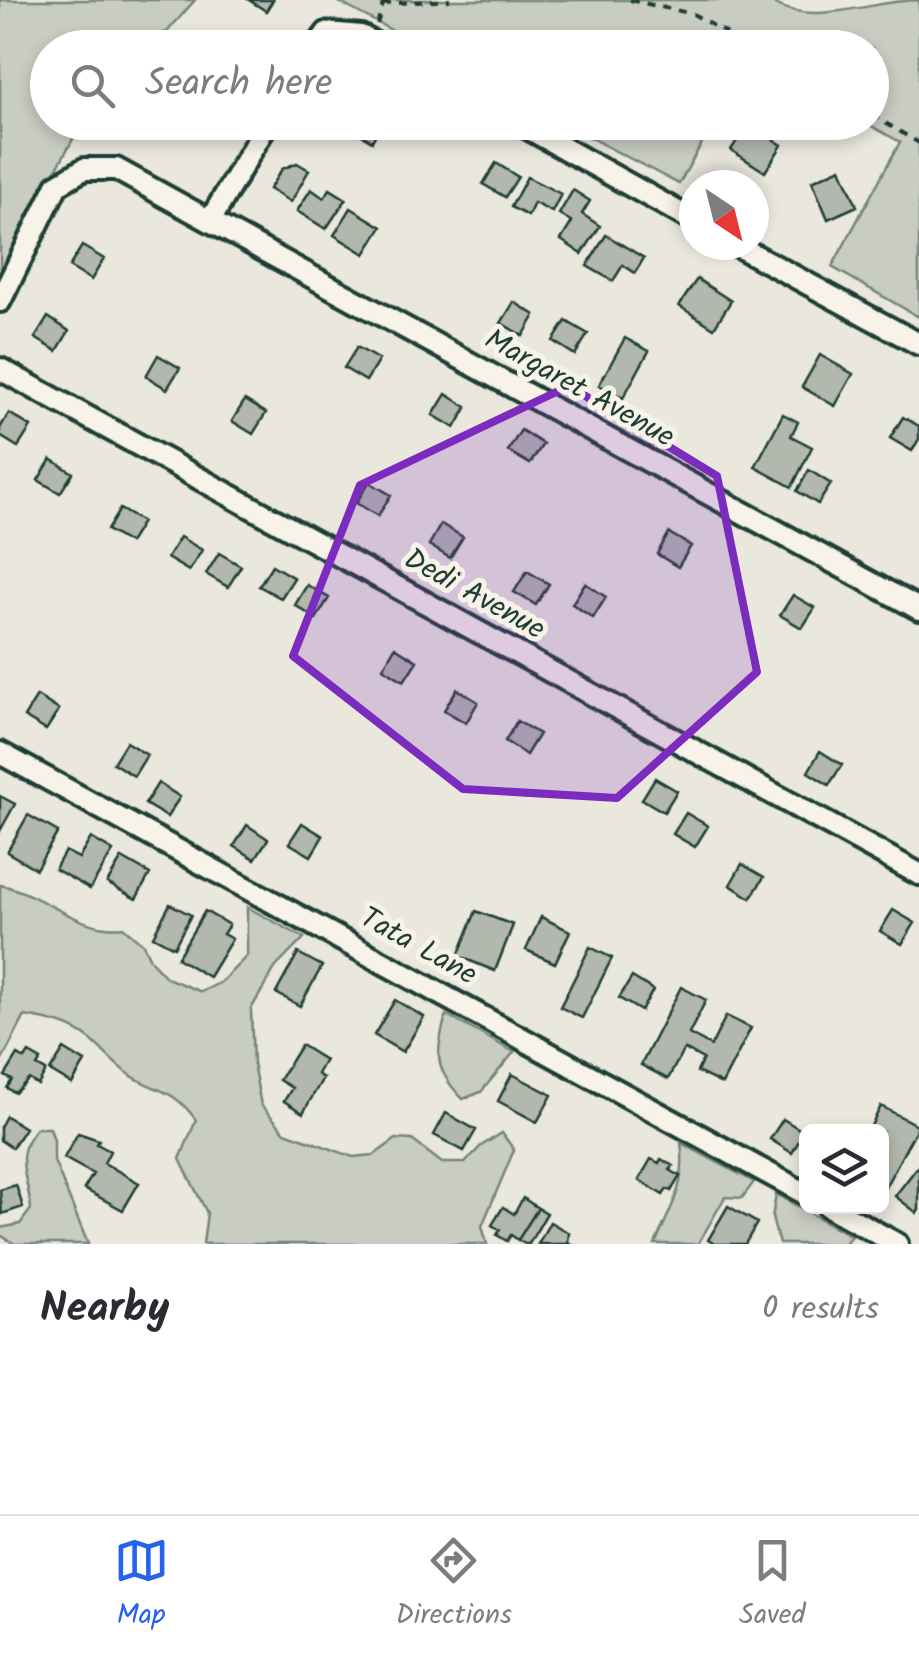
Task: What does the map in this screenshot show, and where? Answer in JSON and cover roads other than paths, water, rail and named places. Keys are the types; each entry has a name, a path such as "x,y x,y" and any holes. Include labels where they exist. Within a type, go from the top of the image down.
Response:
{"street":[{"path":"210,221 257,140"},
{"path":"549,140 679,213"},
{"name":"Margaret Avenue","path":"0,301 58,185 84,169 116,169 919,609"},
{"path":"764,260 919,344"},
{"name":"Dedi Avenue","path":"0,369 919,874"},
{"name":"Tata Lane","path":"0,753 799,1190"},
{"path":"843,1214 897,1244"}]}
